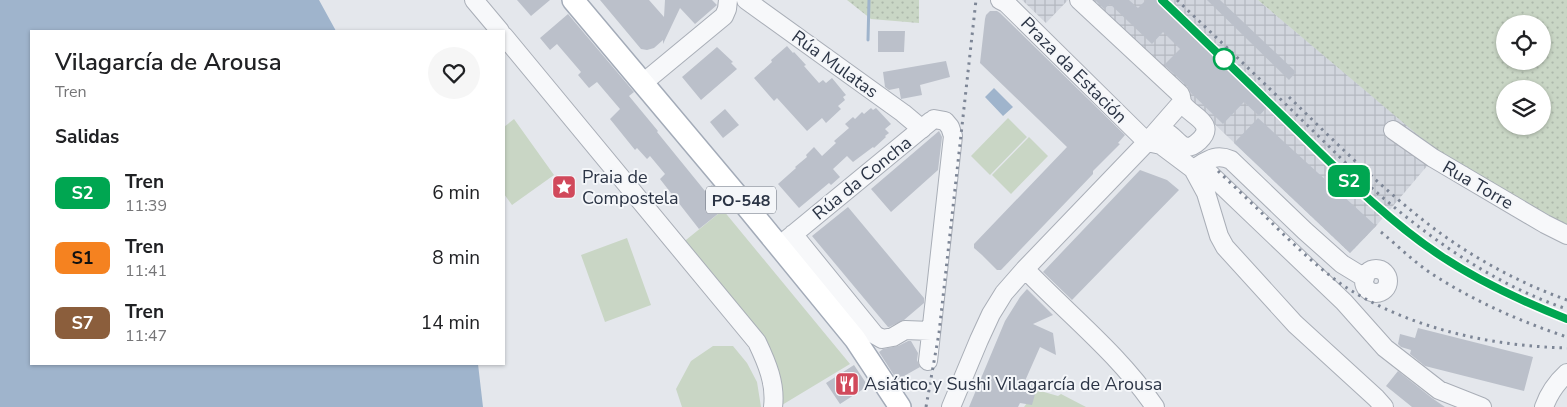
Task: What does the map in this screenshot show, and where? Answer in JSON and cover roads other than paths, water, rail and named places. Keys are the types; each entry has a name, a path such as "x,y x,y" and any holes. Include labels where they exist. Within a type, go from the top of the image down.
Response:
{"main road":[{"name":"PO-548","path":"573,0 643,83 786,240 869,342 900,407"}],"street":[{"path":"474,0 499,30"},
{"path":"643,83 724,16 728,9 728,0"},
{"name":"Rúa Mulatas","path":"746,0 903,113 945,121 950,127 953,136 932,331"},
{"name":"Praza da Estación","path":"1000,0 1006,3 1151,138"},
{"path":"1079,0 1180,94 1182,102 1204,123 1204,133 1194,145 1183,146 1166,132 1151,138"},
{"path":"505,37 757,342 767,362 772,379 773,407"},
{"path":"951,407 979,340 1004,292 1151,138 1182,102"},
{"name":"Rúa da Concha","path":"786,240 934,119"},
{"name":"Rua Torre","path":"1393,130 1433,158 1567,235"},
{"path":"1151,138 1193,169 1210,174 1344,302 1386,348 1439,390 1482,407"},
{"path":"1193,169 1218,156 1231,160 1342,264 1365,278"},
{"path":"1193,169 1206,193 1218,236 1225,247 1295,324 1384,407"},
{"path":"1025,268 1110,352 1130,374 1155,407"},
{"path":"869,342 893,337 905,330 932,331 928,361"},
{"path":"1544,407 1550,392 1567,373"}],"water":[{"path":"0,0 319,0 335,30 30,30 30,365 478,365 483,407 0,407"},
{"path":"994,88 1013,107 1003,116 985,97"}],"waterway":[{"path":"868,40 869,0"}],"railway":[{"path":"926,407 939,333 976,0"},
{"path":"1162,0 1337,169 1405,229 1441,256 1487,283 1567,319"},
{"path":"1177,0 1365,182 1395,208 1441,243 1489,274 1540,299 1567,309"},
{"path":"1289,97 1368,173 1452,242 1508,275 1567,300"},
{"path":"1218,171 1321,269 1347,288 1372,302 1398,314 1453,333 1510,344 1567,348"},
{"path":"1381,232 1412,259 1448,284 1514,317 1567,337"}],"train":[{"name":"S2","path":"1162,0 1365,196 1406,230 1442,257 1482,280 1525,302 1567,319"}],"place":[{"name":"Praia de Compostela","path":"564,187"},
{"name":"Asiático y Sushi Vilagarcía de Arousa","path":"847,384"}]}
